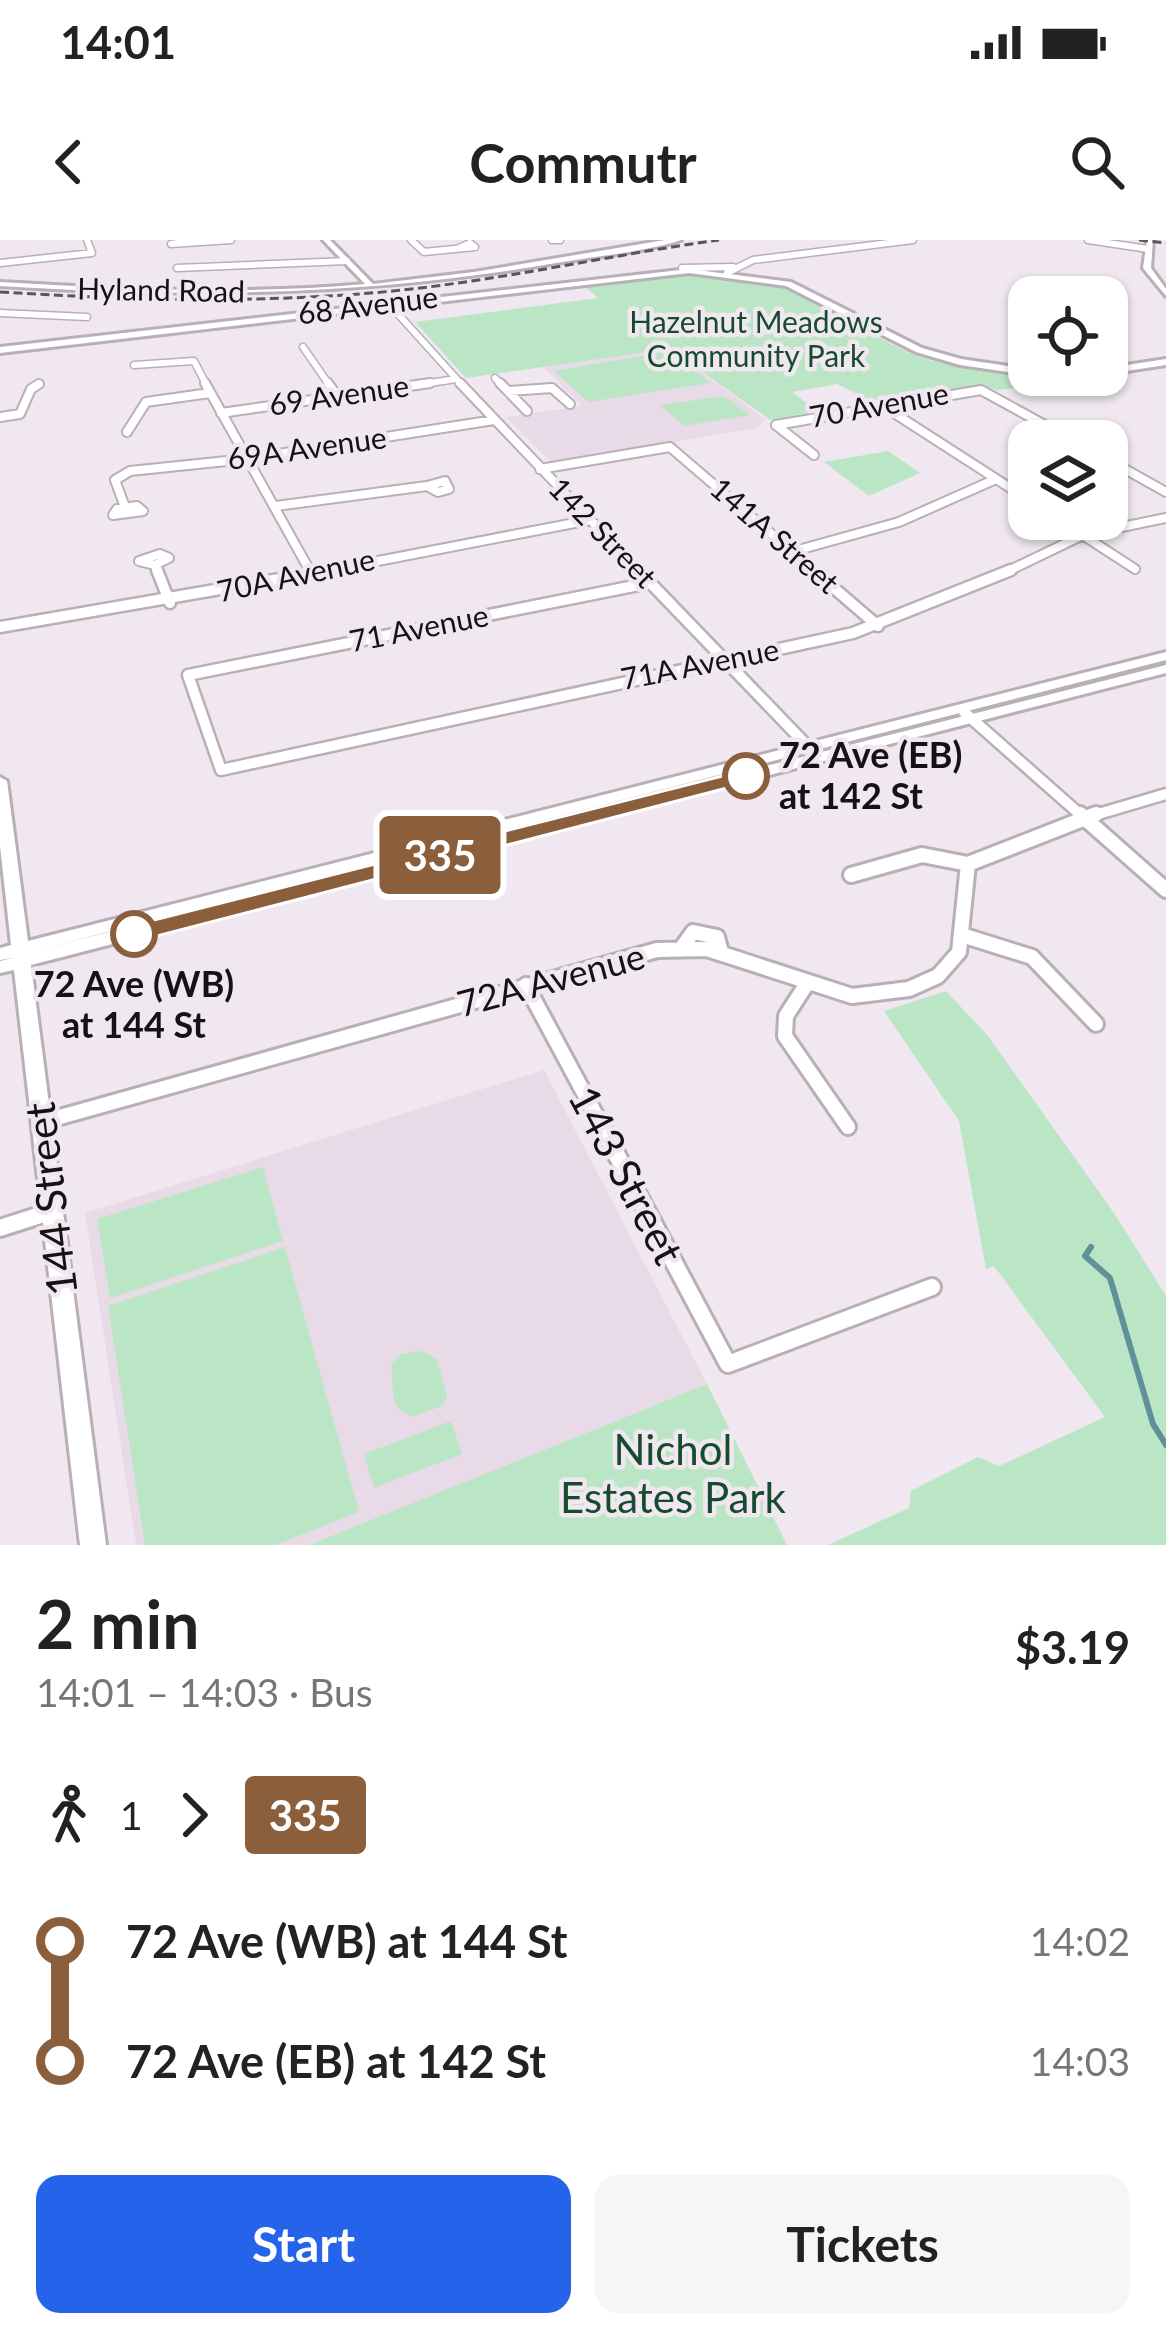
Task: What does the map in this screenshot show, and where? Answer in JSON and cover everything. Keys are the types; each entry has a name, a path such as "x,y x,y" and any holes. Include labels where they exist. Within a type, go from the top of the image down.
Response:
{"street":[{"path":"0,263 92,253 87,240"},
{"path":"194,240 171,244 231,240 241,254 241,267"},
{"path":"326,240 370,286"},
{"path":"411,240 424,252 459,248"},
{"name":"Hyland Road","path":"0,284 173,294 370,286 678,240"},
{"name":"68 Avenue","path":"0,350 650,272 730,269 761,259 913,240"},
{"path":"1088,240 1149,244 1148,268 1166,294"},
{"path":"1160,240 1157,264 1166,283"},
{"path":"177,268 346,261"},
{"name":"68 Avenue","path":"682,268 730,269"},
{"name":"70 Avenue","path":"730,269 809,291 932,355 1008,368"},
{"name":"142 Street","path":"389,304 540,469 814,753"},
{"path":"0,313 87,317"},
{"path":"303,347 337,396"},
{"path":"134,365 192,359 310,571"},
{"path":"1128,368 1166,362"},
{"name":"69 Avenue","path":"221,413 456,379"},
{"path":"495,379 527,411"},
{"path":"0,417 20,414 31,389 39,384"},
{"path":"476,400 552,388 570,404"},
{"name":"70 Avenue","path":"814,455 776,425 981,390 1036,420"},
{"path":"127,432 146,402 210,392"},
{"path":"882,406 1008,487"},
{"name":"69A Avenue","path":"125,507 116,482 120,474 494,420"},
{"name":"141A Street","path":"540,469 670,447 878,626"},
{"path":"1128,471 1166,492"},
{"path":"791,552 899,522 996,479"},
{"path":"276,506 427,486"},
{"name":"71A Avenue","path":"1128,526 1166,518"},
{"name":"70A Avenue","path":"0,627 170,603 310,571 590,520"},
{"name":"71A Avenue","path":"221,770 878,626 973,589 1073,540"},
{"path":"1091,540 1135,569"},
{"path":"155,565 170,603"},
{"name":"71 Avenue","path":"221,770 188,675 649,583"},
{"path":"966,714 1166,656"},
{"path":"0,968 21,956 966,714 1166,669"},
{"path":"966,714 1166,890"},
{"name":"144 Street","path":"0,781 93,1545"},
{"path":"851,875 922,855 968,863 1085,818 1166,794"},
{"path":"968,863 959,897 965,937 1031,957 1096,1024"},
{"name":"72A Avenue","path":"42,1122 634,954 683,946 721,952 804,988 865,998 911,988 945,971 965,937"},
{"path":"0,954 21,956"},
{"name":"143 Street","path":"526,985 728,1364 932,1287"},
{"path":"804,988 786,1016 784,1036 848,1127"},
{"path":"0,1228 53,1211"}],"shaded area":[{"path":"670,349 765,419 757,428 551,462 506,417 582,406 543,367"},
{"path":"544,1070 707,1384 309,1545 136,1545 85,1213"}],"green space":[{"name":"Hazelnut Meadows Community Park","path":"658,275 710,275 779,286 927,359 1008,371 1008,389 983,385 875,403 837,384 792,392 817,411 770,420 670,349 466,378 415,322 598,298 582,284"},
{"path":"669,351 711,383 588,402 554,371"},
{"path":"724,396 750,415 684,426 660,405"},
{"path":"888,451 920,473 869,496 824,462"},
{"name":"Nichol Estates Park","path":"946,991 988,1036 1116,1216 1166,1296 1166,1545 828,1545 909,1508 911,1491 978,1457 999,1466 1105,1417 994,1266 986,1269 959,1121 884,1011"},
{"path":"263,1167 283,1241 110,1298 97,1219"},
{"path":"285,1247 359,1512 275,1545 145,1545 108,1306"},
{"path":"421,1351 437,1359 447,1397 442,1406 412,1417 395,1401 391,1364 401,1354"},
{"name":"Nichol Estates Park","path":"707,1384 787,1545 309,1545"},
{"path":"451,1421 462,1454 374,1488 364,1454"}],"waterway":[{"path":"1091,1247 1085,1256 1110,1278 1153,1424 1166,1445"}],"railway":[{"path":"0,292 196,299 344,295 475,280 719,240"},
{"path":"1139,240 1166,243"}],"bus line":[{"name":"335","path":"134,934 746,776"}],"place":[{"name":"72 Ave (EB) at 142 St","path":"746,776"},
{"name":"72 Ave (WB) at 144 St","path":"134,934"}]}
